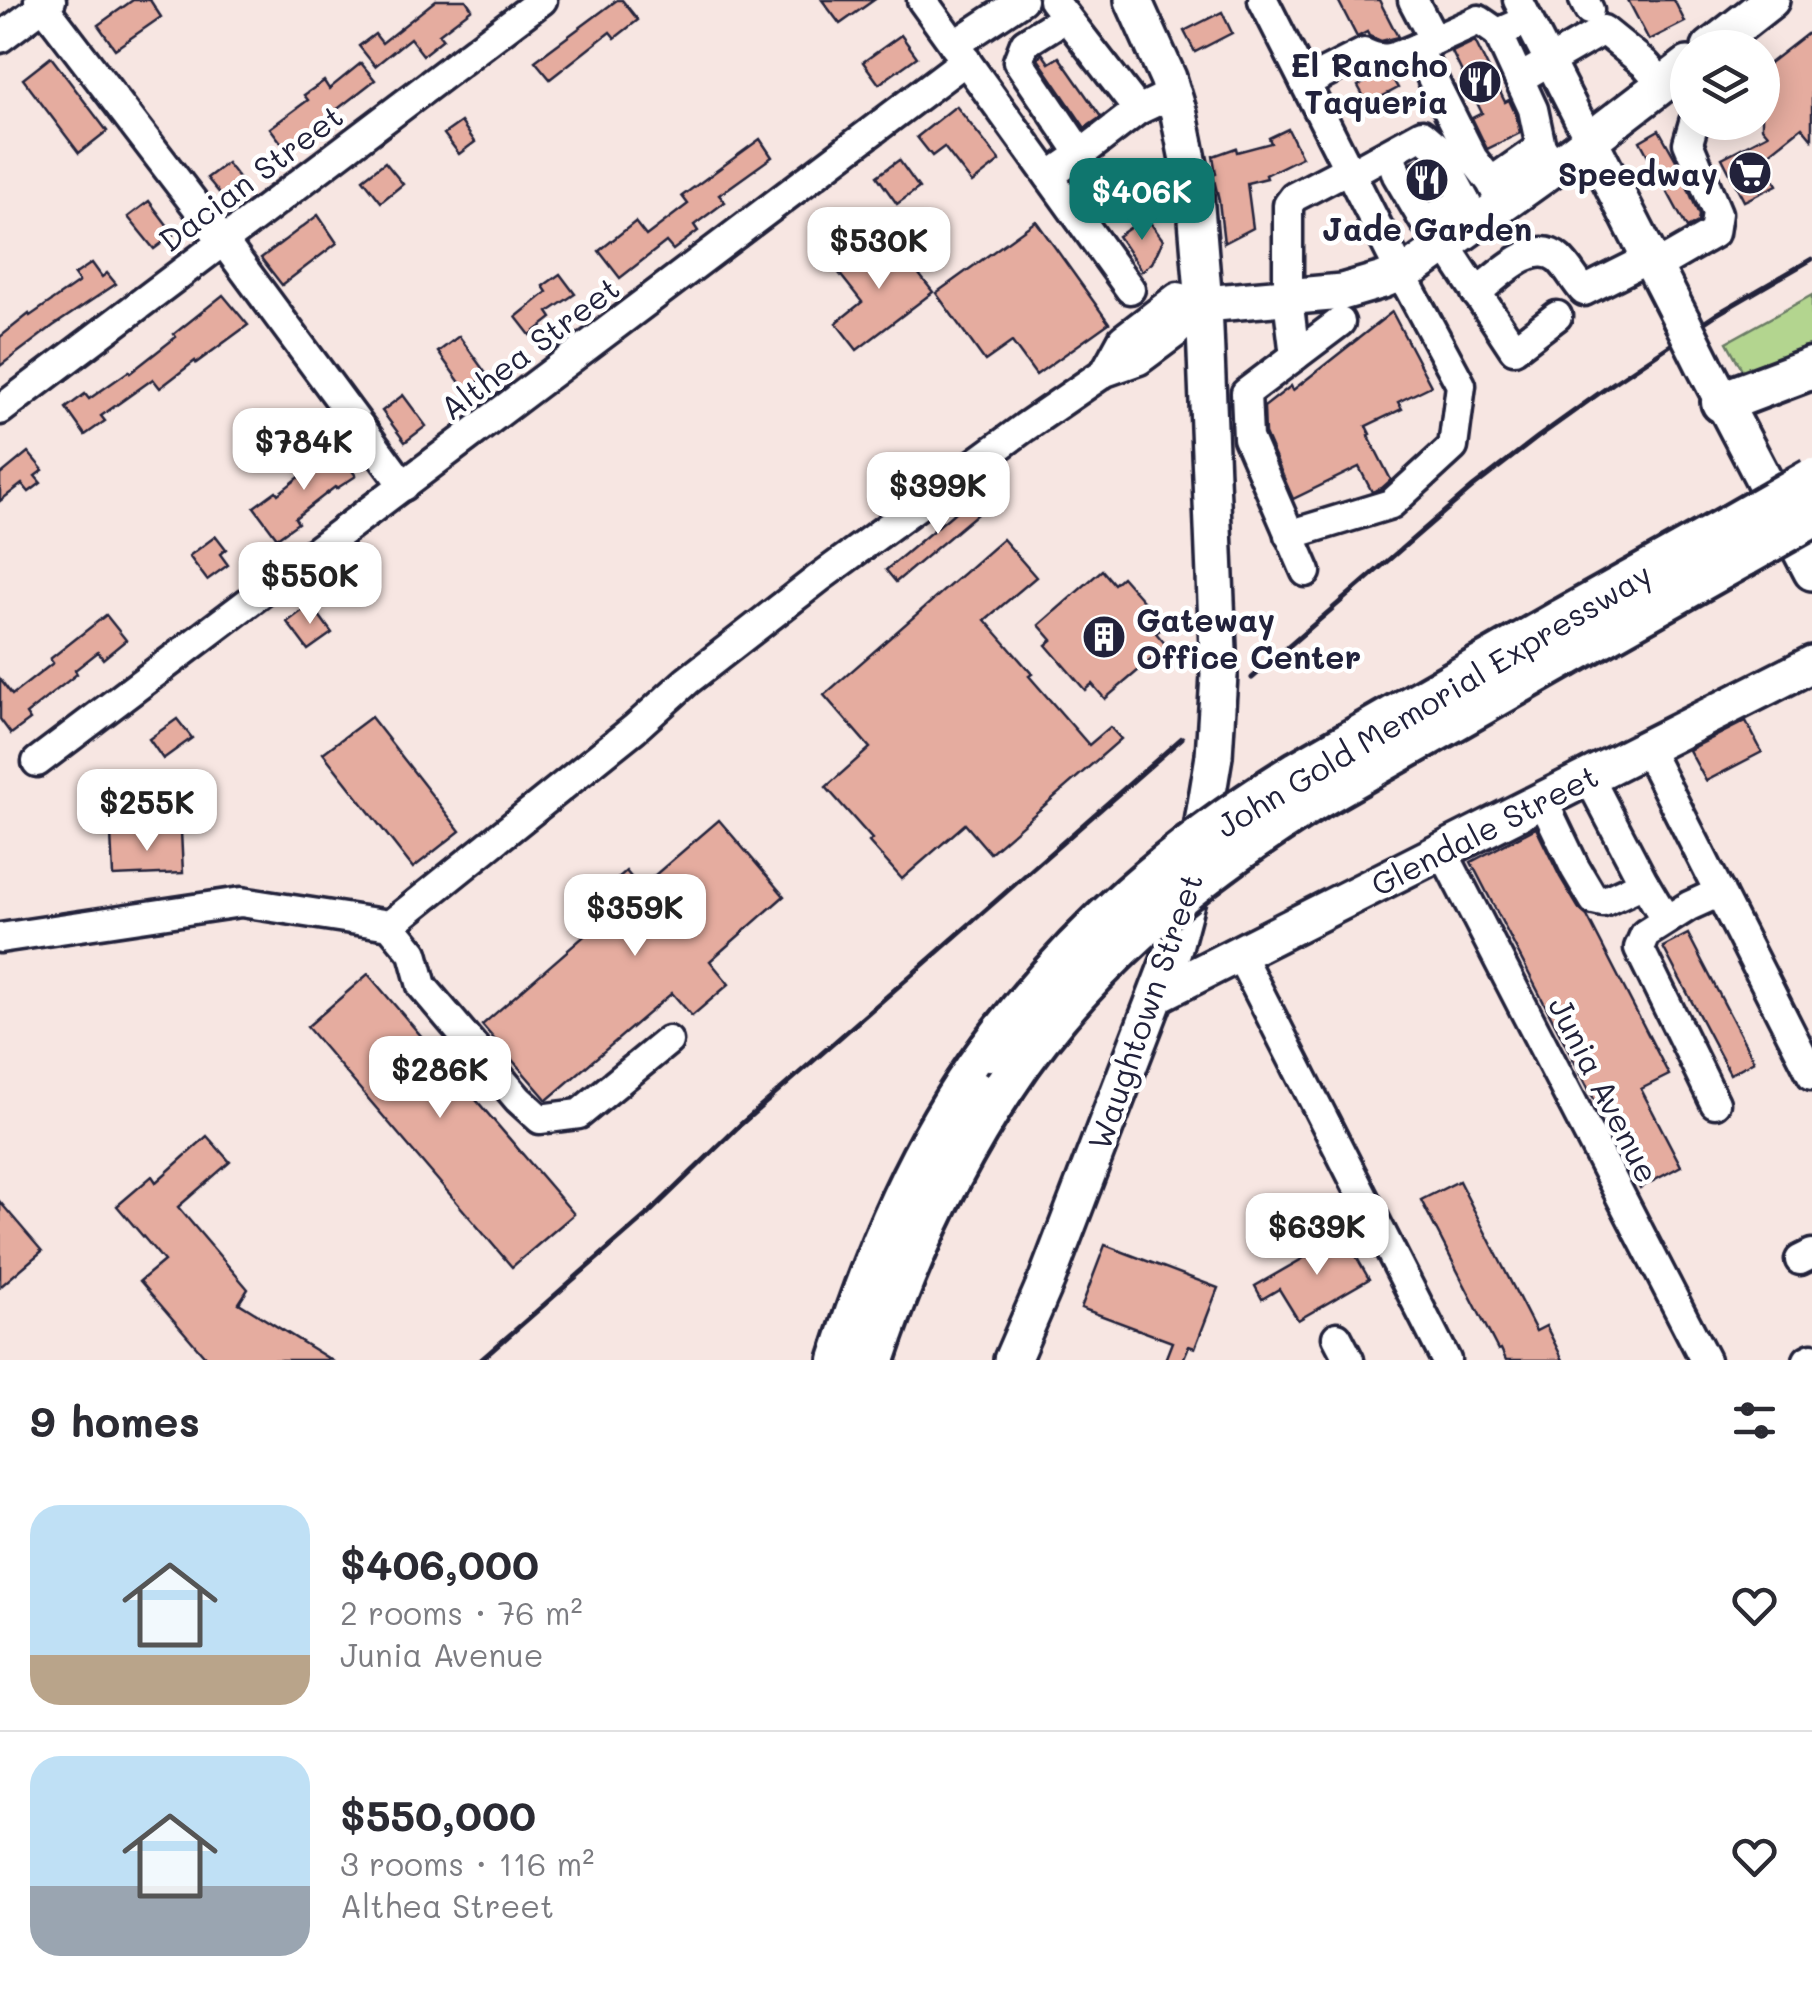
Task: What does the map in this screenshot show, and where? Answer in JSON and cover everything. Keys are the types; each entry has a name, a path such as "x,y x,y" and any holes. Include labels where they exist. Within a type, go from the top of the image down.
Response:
{"highway":[{"path":"1722,402 1812,368"},
{"name":"John Gold Memorial Expressway","path":"874,1360 932,1211 962,1153 997,1068 1040,986 1120,903 1192,843 1258,796 1343,744 1563,639 1738,540 1812,479"},
{"name":"John Gold Memorial Expressway","path":"1738,540 1812,517"},
{"name":"John Gold Memorial Expressway","path":"840,1360 888,1228 934,1137 997,1068"}],"main road":[{"name":"Waughtown Street","path":"1012,1360 1173,951 1196,865 1214,756 1218,675 1204,304 1195,195 1172,94 1133,0"},
{"path":"1733,30 1771,0"},
{"path":"1204,304 1342,292 1401,273 1435,234 1548,157 1590,140 1670,85"},
{"path":"1590,140 1812,572"},
{"name":"Glendale Street","path":"1157,995 1812,664"}],"street":[{"name":"Dacian Street","path":"0,410 542,0"},
{"path":"922,0 1130,289"},
{"name":"Althea Street","path":"37,762 404,486 960,53 1022,0"},
{"path":"1263,0 1461,385 1453,447 1390,504 1290,534"},
{"path":"1413,0 1426,44 1473,160 1484,203"},
{"path":"0,38 44,2 404,486"},
{"path":"1081,154 1018,61 1025,44 1060,8 1138,110"},
{"path":"1498,33 1523,10 1590,140"},
{"path":"1519,79 1549,60 1592,13 1645,64 1670,75"},
{"path":"1305,83 1364,54 1378,60 1390,59 1480,20 1498,33 1548,157"},
{"path":"1049,176 1138,110 1172,94"},
{"path":"1535,118 1569,100"},
{"path":"1295,356 1288,298 1291,200 1390,154 1422,134 1484,203"},
{"path":"1476,293 1525,255 1543,250 1558,258 1584,291 1714,233 1717,214 1689,140"},
{"path":"1390,154 1397,175 1514,349 1557,316"},
{"path":"390,925 819,578 1105,372 1139,360 1174,334 1204,304"},
{"path":"1306,572 1248,438 1246,393 1340,322"},
{"path":"1646,746 1812,1075"},
{"path":"1588,776 1666,920"},
{"path":"1542,800 1594,900 1603,902 1644,883"},
{"name":"Junia Avenue","path":"1442,850 1705,1360"},
{"path":"1714,1103 1639,948 1645,934 1720,892"},
{"path":"0,938 241,902 390,925 413,953 422,986 518,1099 540,1119 578,1114 668,1041"},
{"path":"1240,953 1446,1360"}],"green space":[{"path":"1812,295 1812,349 1745,375 1727,342"}],"building":[{"path":"133,0 150,0 161,17 115,49 98,25"},
{"path":"436,0 466,0 472,9 439,34 443,39 423,55 410,38 375,66 359,46 375,34 382,43"},
{"path":"622,0 638,20 615,38 610,32 550,79 535,61"},
{"path":"822,0 874,0 840,24"},
{"path":"1338,0 1379,0 1398,37 1381,41 1367,32 1357,37"},
{"path":"1628,0 1674,0 1685,22 1649,40"},
{"path":"1222,12 1232,33 1195,52 1184,31"},
{"path":"1812,30 1812,139 1802,127 1763,158 1777,185 1744,201 1722,158 1756,140 1780,140 1780,55"},
{"path":"901,35 917,57 879,84 863,62"},
{"path":"1475,41 1505,102 1509,100 1520,133 1487,149 1472,118 1482,113 1452,52"},
{"path":"1042,53 1049,63 1059,57 1101,117 1085,128 1038,59"},
{"path":"51,57 107,131 79,153 23,79"},
{"path":"361,63 375,80 286,149 270,128 308,100 304,95 324,81 329,89"},
{"path":"1377,76 1391,76 1398,88 1368,104 1358,86"},
{"path":"956,106 1000,161 972,183 944,147 932,156 917,137"},
{"path":"461,122 475,142 459,154 444,134"},
{"path":"1288,129 1302,157 1266,175 1267,178 1247,183 1253,228 1224,243 1213,156 1271,143 1269,138"},
{"path":"1659,130 1699,215 1698,222 1687,228 1640,141"},
{"path":"760,139 772,157 719,195 725,202 694,225 698,231 673,250 666,242 620,278 599,251 635,222 646,236 688,204 682,196"},
{"path":"1422,157 1441,193 1431,198 1411,162"},
{"path":"899,160 919,188 897,204 877,176"},
{"path":"385,162 403,184 381,202 363,179"},
{"path":"227,163 245,186 226,201 207,178"},
{"path":"149,201 174,234 154,249 128,217"},
{"path":"318,215 337,243 282,285 261,258"},
{"path":"1146,217 1163,240 1152,263 1142,271 1118,236"},
{"path":"1036,221 1109,323 1036,375 1012,342 985,361 936,293"},
{"path":"869,241 882,258 897,246 933,292 857,350 836,323 862,302 835,268"},
{"path":"92,263 102,277 107,273 116,284 0,366 0,337 79,282 74,275"},
{"path":"560,274 575,294 548,312 552,318 530,335 516,317 547,292 543,286"},
{"path":"223,295 248,325 160,388 153,379 101,416 105,421 85,435 66,408 85,394 89,399 130,373"},
{"path":"1392,312 1431,386 1398,402 1402,409 1366,426 1391,480 1372,492 1359,467 1293,499 1265,434 1264,407 1291,386 1293,390"},
{"path":"459,336 487,375 466,391 438,352"},
{"path":"403,395 426,426 405,442 382,411"},
{"path":"336,448 356,476 295,518 298,523 277,538 254,507 276,491 278,494"},
{"path":"28,452 43,470 35,476 41,483 29,492 22,484 0,501 0,475"},
{"path":"979,492 989,504 896,582 886,570"},
{"path":"216,536 226,549 220,554 228,565 207,580 189,556"},
{"path":"1003,539 1036,577 985,620 1089,745 1110,727 1121,739 990,853 965,824 902,879 826,787 870,748 824,695"},
{"name":"Gateway Office Center","path":"1102,570 1114,584 1122,577 1165,626 1156,633 1167,646 1105,699 1092,684 1085,690 1046,645 1052,640 1039,625"},
{"path":"311,604 332,633 308,650 287,622"},
{"path":"106,615 126,640 103,659 98,652 75,670 77,674 26,714 30,720 11,734 0,719 0,679 12,695"},
{"path":"371,717 460,831 413,868 323,753"},
{"path":"177,719 192,738 163,759 149,739"},
{"path":"1746,721 1762,752 1706,781 1689,750"},
{"path":"719,820 784,896 710,961 729,984 692,1016 672,993 547,1100 482,1025 597,925 583,909 626,871 640,888"},
{"path":"1536,828 1560,877 1587,916 1669,1075 1641,1089 1681,1166 1640,1188 1471,862"},
{"path":"181,831 183,873 113,876 111,834"},
{"path":"1688,934 1754,1061 1730,1074 1663,947"},
{"path":"368,974 574,1214 512,1267 307,1027"},
{"path":"207,1136 230,1162 178,1207 248,1289 239,1303 331,1360 208,1360 140,1281 164,1261 117,1206 152,1176 156,1182"},
{"path":"1459,1181 1536,1331 1546,1326 1563,1360 1506,1360 1498,1350 1421,1200"},
{"path":"0,1202 42,1251 0,1287"},
{"path":"1344,1235 1369,1279 1298,1320 1279,1289 1262,1299 1255,1286"},
{"path":"1105,1245 1218,1288 1195,1348 1189,1346 1183,1360 1165,1360 1172,1342 1081,1308"}],"railway":[{"path":"1252,678 1473,487 1538,437 1717,314 1812,259"},
{"path":"481,1360 649,1213 740,1125 1182,738"}],"place":[{"name":"El Rancho Taqueria","path":"1480,82"},
{"name":"Speedway","path":"1750,173"},
{"name":"Jade Garden","path":"1427,180"},
{"name":"Gateway Office Center","path":"1104,637"}]}
